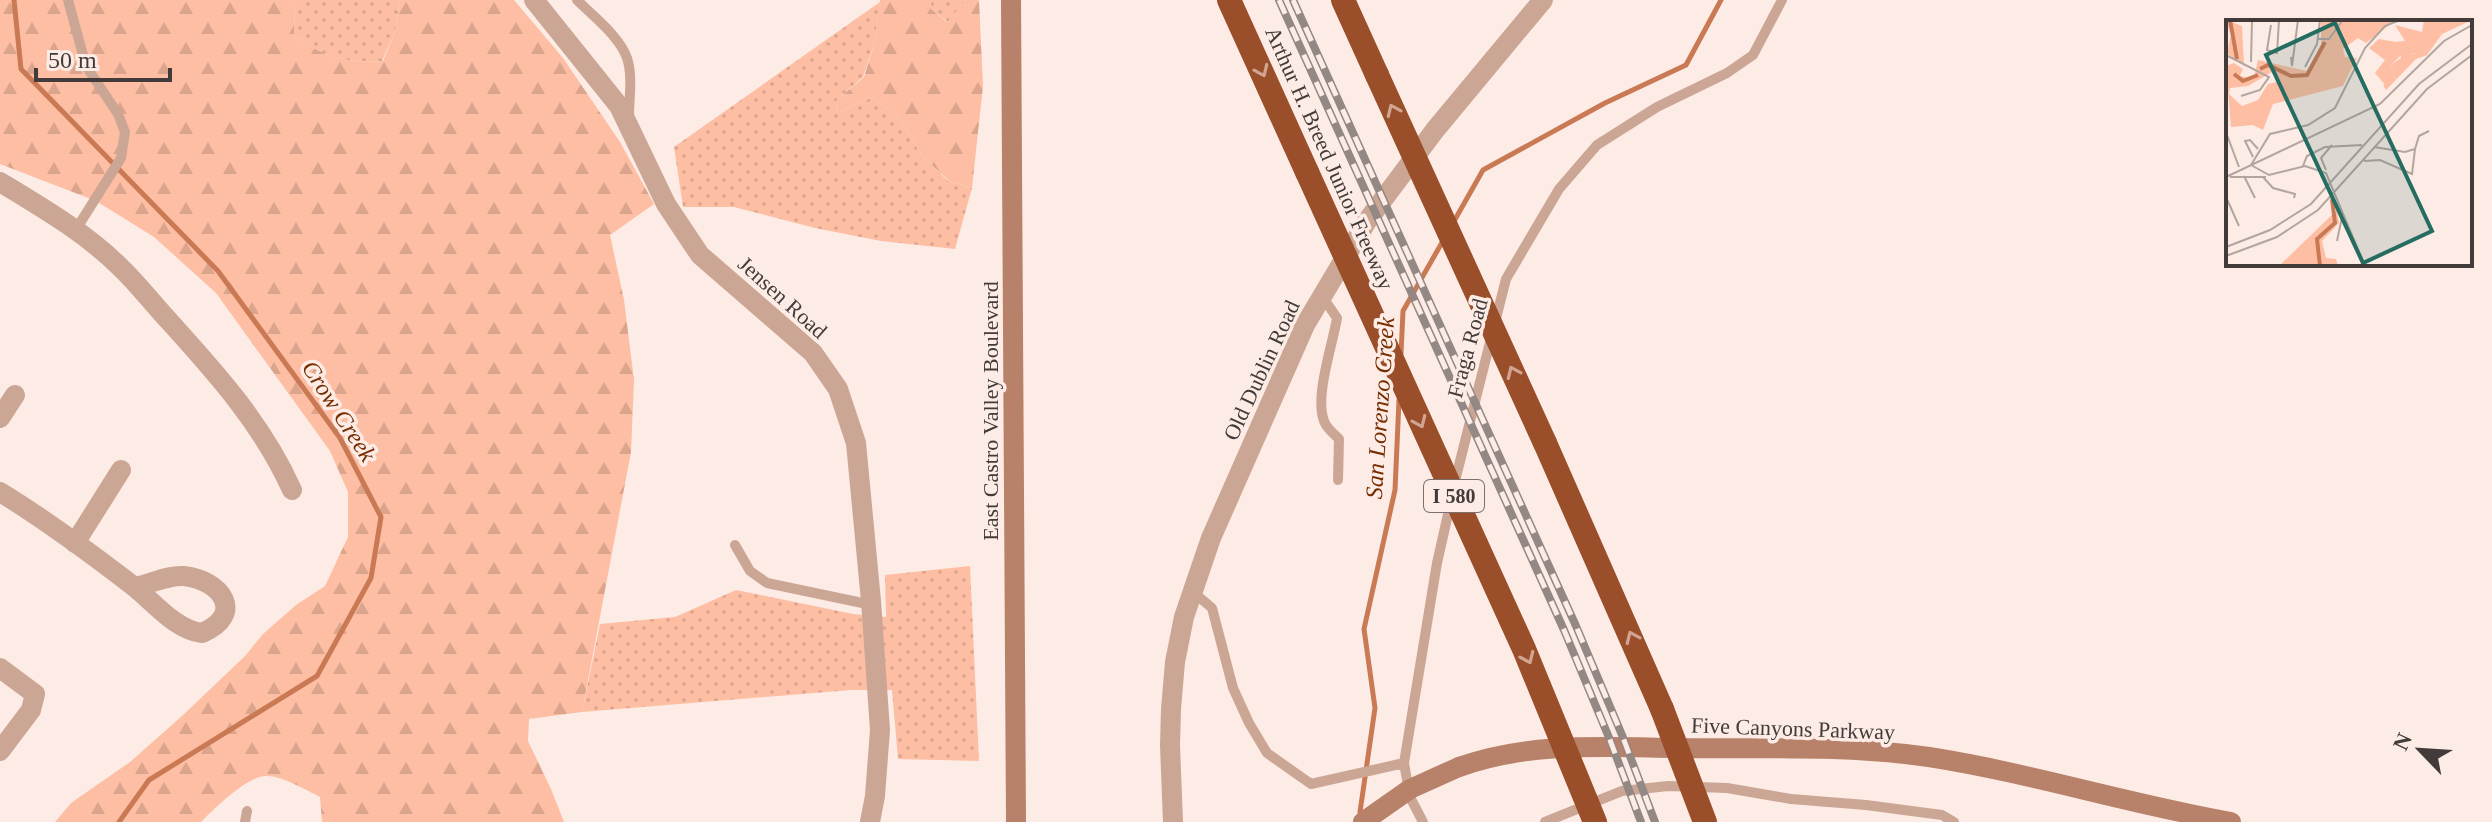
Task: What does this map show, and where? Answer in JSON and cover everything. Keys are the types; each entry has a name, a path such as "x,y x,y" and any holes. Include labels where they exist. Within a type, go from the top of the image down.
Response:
{"highway":[{"name":"Arthur H. Breed Junior Freeway","path":"1229,0 1524,649 1595,822"},
{"path":"1343,0 1545,443 1662,709 1705,822"}],"main road":[{"name":"East Castro Valley Boulevard","path":"1011,0 1016,822"},
{"name":"Five Canyons Parkway","path":"1363,822 1410,789 1459,767 1509,753 1561,747 1814,750 1925,757 1977,765 2171,811 2231,822"}],"street":[{"name":"Jensen Road","path":"534,0 619,106 666,204 700,255 813,353 838,389 856,443 872,605 880,730 870,822"},
{"name":"Old Dublin Road","path":"1173,822 1170,745 1172,693 1175,662 1192,591 1211,538 1305,325 1367,221 1435,130 1543,0"},
{"path":"0,182 120,266 214,370 255,421 279,460 292,490"},
{"path":"0,418 15,395"},
{"path":"75,543 121,470"},
{"path":"0,492 52,525 135,587"},
{"path":"0,668 35,694 31,710 0,751"}],"lane":[{"path":"68,0 86,66 118,114 125,132 121,158 75,232"},
{"path":"577,0 610,32 627,57 630,84 628,126"},
{"name":"Fraga Road","path":"1423,822 1410,797 1404,763 1444,533 1463,444 1506,279 1559,189 1597,145 1657,107 1727,73 1753,55 1782,0"},
{"path":"1322,296 1337,318 1320,384 1324,424 1339,439 1338,480"},
{"path":"735,545 750,571 767,583 872,605"},
{"path":"1192,591 1212,608 1233,688 1267,753 1311,784 1404,763"},
{"path":"1545,822 1622,791 1668,786 1727,788 1791,799 1866,805 1942,815 1954,822"}],"green space":[{"path":"0,0 295,0 294,36 336,57 370,62 383,61 395,32 400,0 514,0 563,58 620,142 654,204 610,235 624,300 634,380 631,452 582,712 529,719 528,741 564,822 322,822 320,797 287,781 267,776 241,787 201,822 55,822 71,803 130,762 182,716 296,605 325,586 348,537 348,492 330,451 216,293 154,237 96,201 0,164"},
{"path":"295,0 400,0 395,32 382,61 336,57 294,36"},
{"path":"880,0 931,0 930,8 947,22 966,0 979,0 983,86 972,188 949,181 922,156 898,117 873,97 837,113 836,101 864,77 875,41"},
{"path":"931,0 966,0 948,22 930,8"},
{"path":"880,2 875,41 863,77 836,101 837,113 873,97 898,117 922,156 948,181 972,188 955,249 881,241 734,207 683,207 674,147"},
{"path":"970,566 979,761 898,759 892,690 851,690 582,712 600,624 675,617 736,590 853,614 886,617 885,575"}],"waterway":[{"name":"Crow Creek","path":"14,0 21,69 218,271 340,438 381,517 371,578 317,676 149,780 119,822"},
{"name":"San Lorenzo Creek","path":"1453,223 1483,170 1605,103 1686,65 1721,0"},
{"name":"San Lorenzo Creek","path":"1401,354 1403,311 1444,239"},
{"name":"San Lorenzo Creek","path":"1363,816 1360,812 1375,708 1364,629 1395,490 1399,400"}],"railway":[{"path":"1279,0 1564,630 1641,822"},
{"path":"1293,0 1576,626 1655,822"}]}
